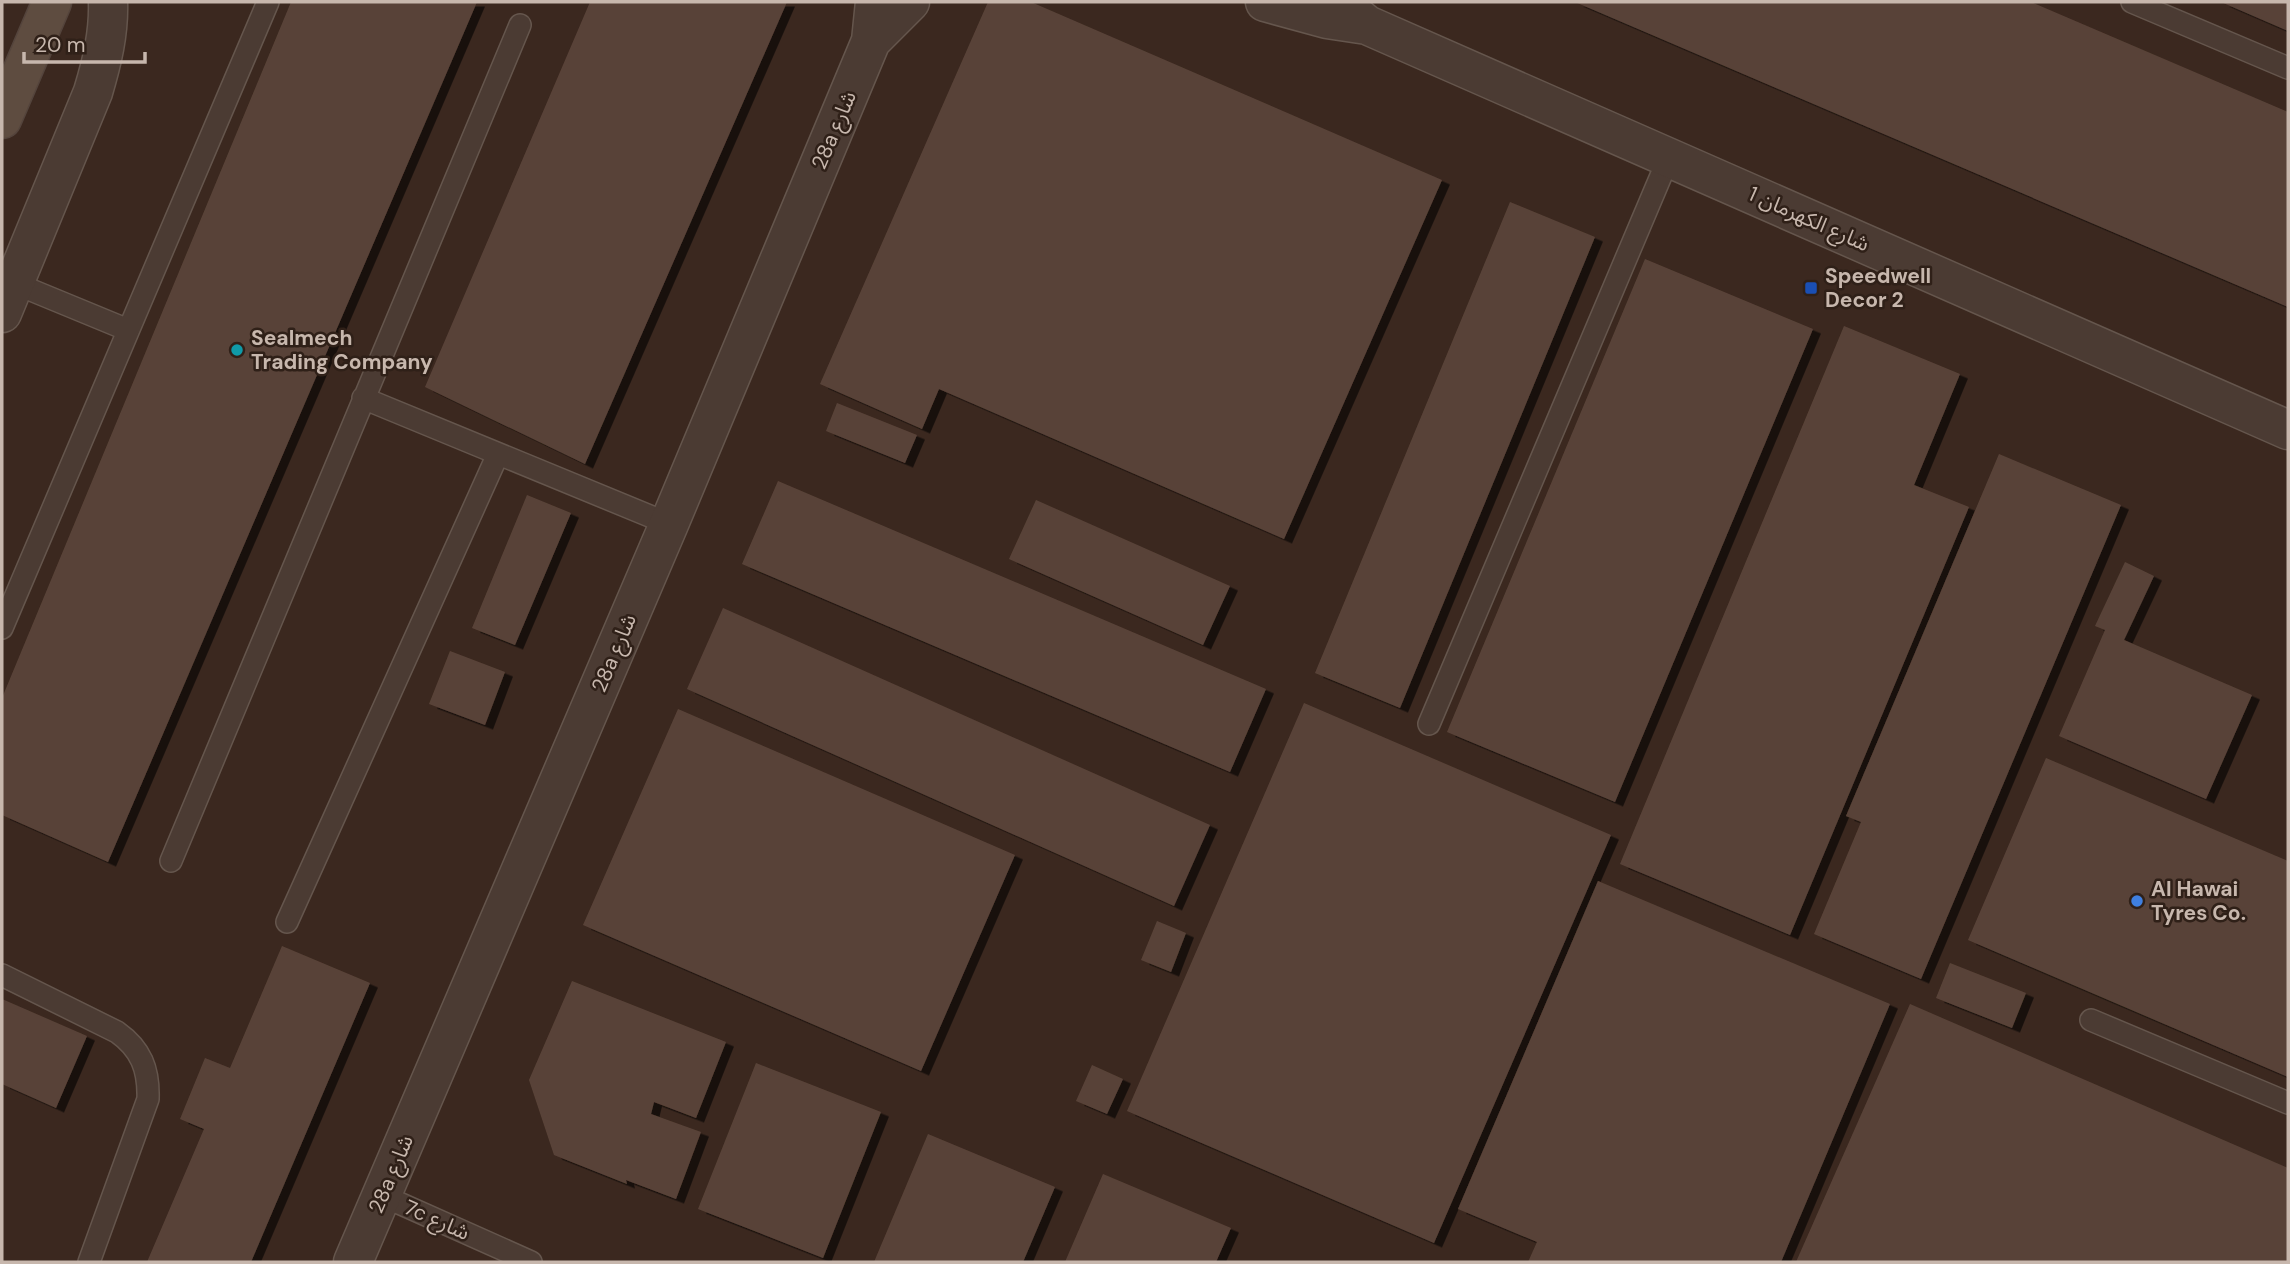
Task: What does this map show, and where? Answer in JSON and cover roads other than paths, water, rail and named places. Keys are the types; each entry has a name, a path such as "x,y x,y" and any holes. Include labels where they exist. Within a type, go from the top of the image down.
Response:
{"main road":[{"path":"2,119 46,5"}],"street":[{"path":"8,298 93,92 107,34 108,2"},
{"name":"28a شارع","path":"353,1262 669,524 871,41 875,2"},
{"name":"28a شارع","path":"871,41 910,2"},
{"name":"شارع الكهرمان 1","path":"1265,2 1327,19 1353,13 1669,158 2288,430"}],"lane":[{"path":"2,628 268,2"},
{"path":"2132,2 2288,68"},
{"path":"171,862 520,25"},
{"path":"1429,724 1669,158"},
{"path":"8,298 128,330"},
{"path":"363,398 669,524"},
{"path":"287,922 498,454"},
{"path":"2,975 117,1032 130,1041 140,1053 146,1068 148,1099 89,1262"},
{"path":"2091,1020 2288,1103"},
{"name":"7c شارع","path":"382,1195 531,1262"}],"place":[{"name":"Speedwell Decor 2","path":"1811,288"},
{"name":"Sealmech Trading Company","path":"237,350"},
{"name":"Al Hawai Tyres Co.","path":"2137,901"}]}
